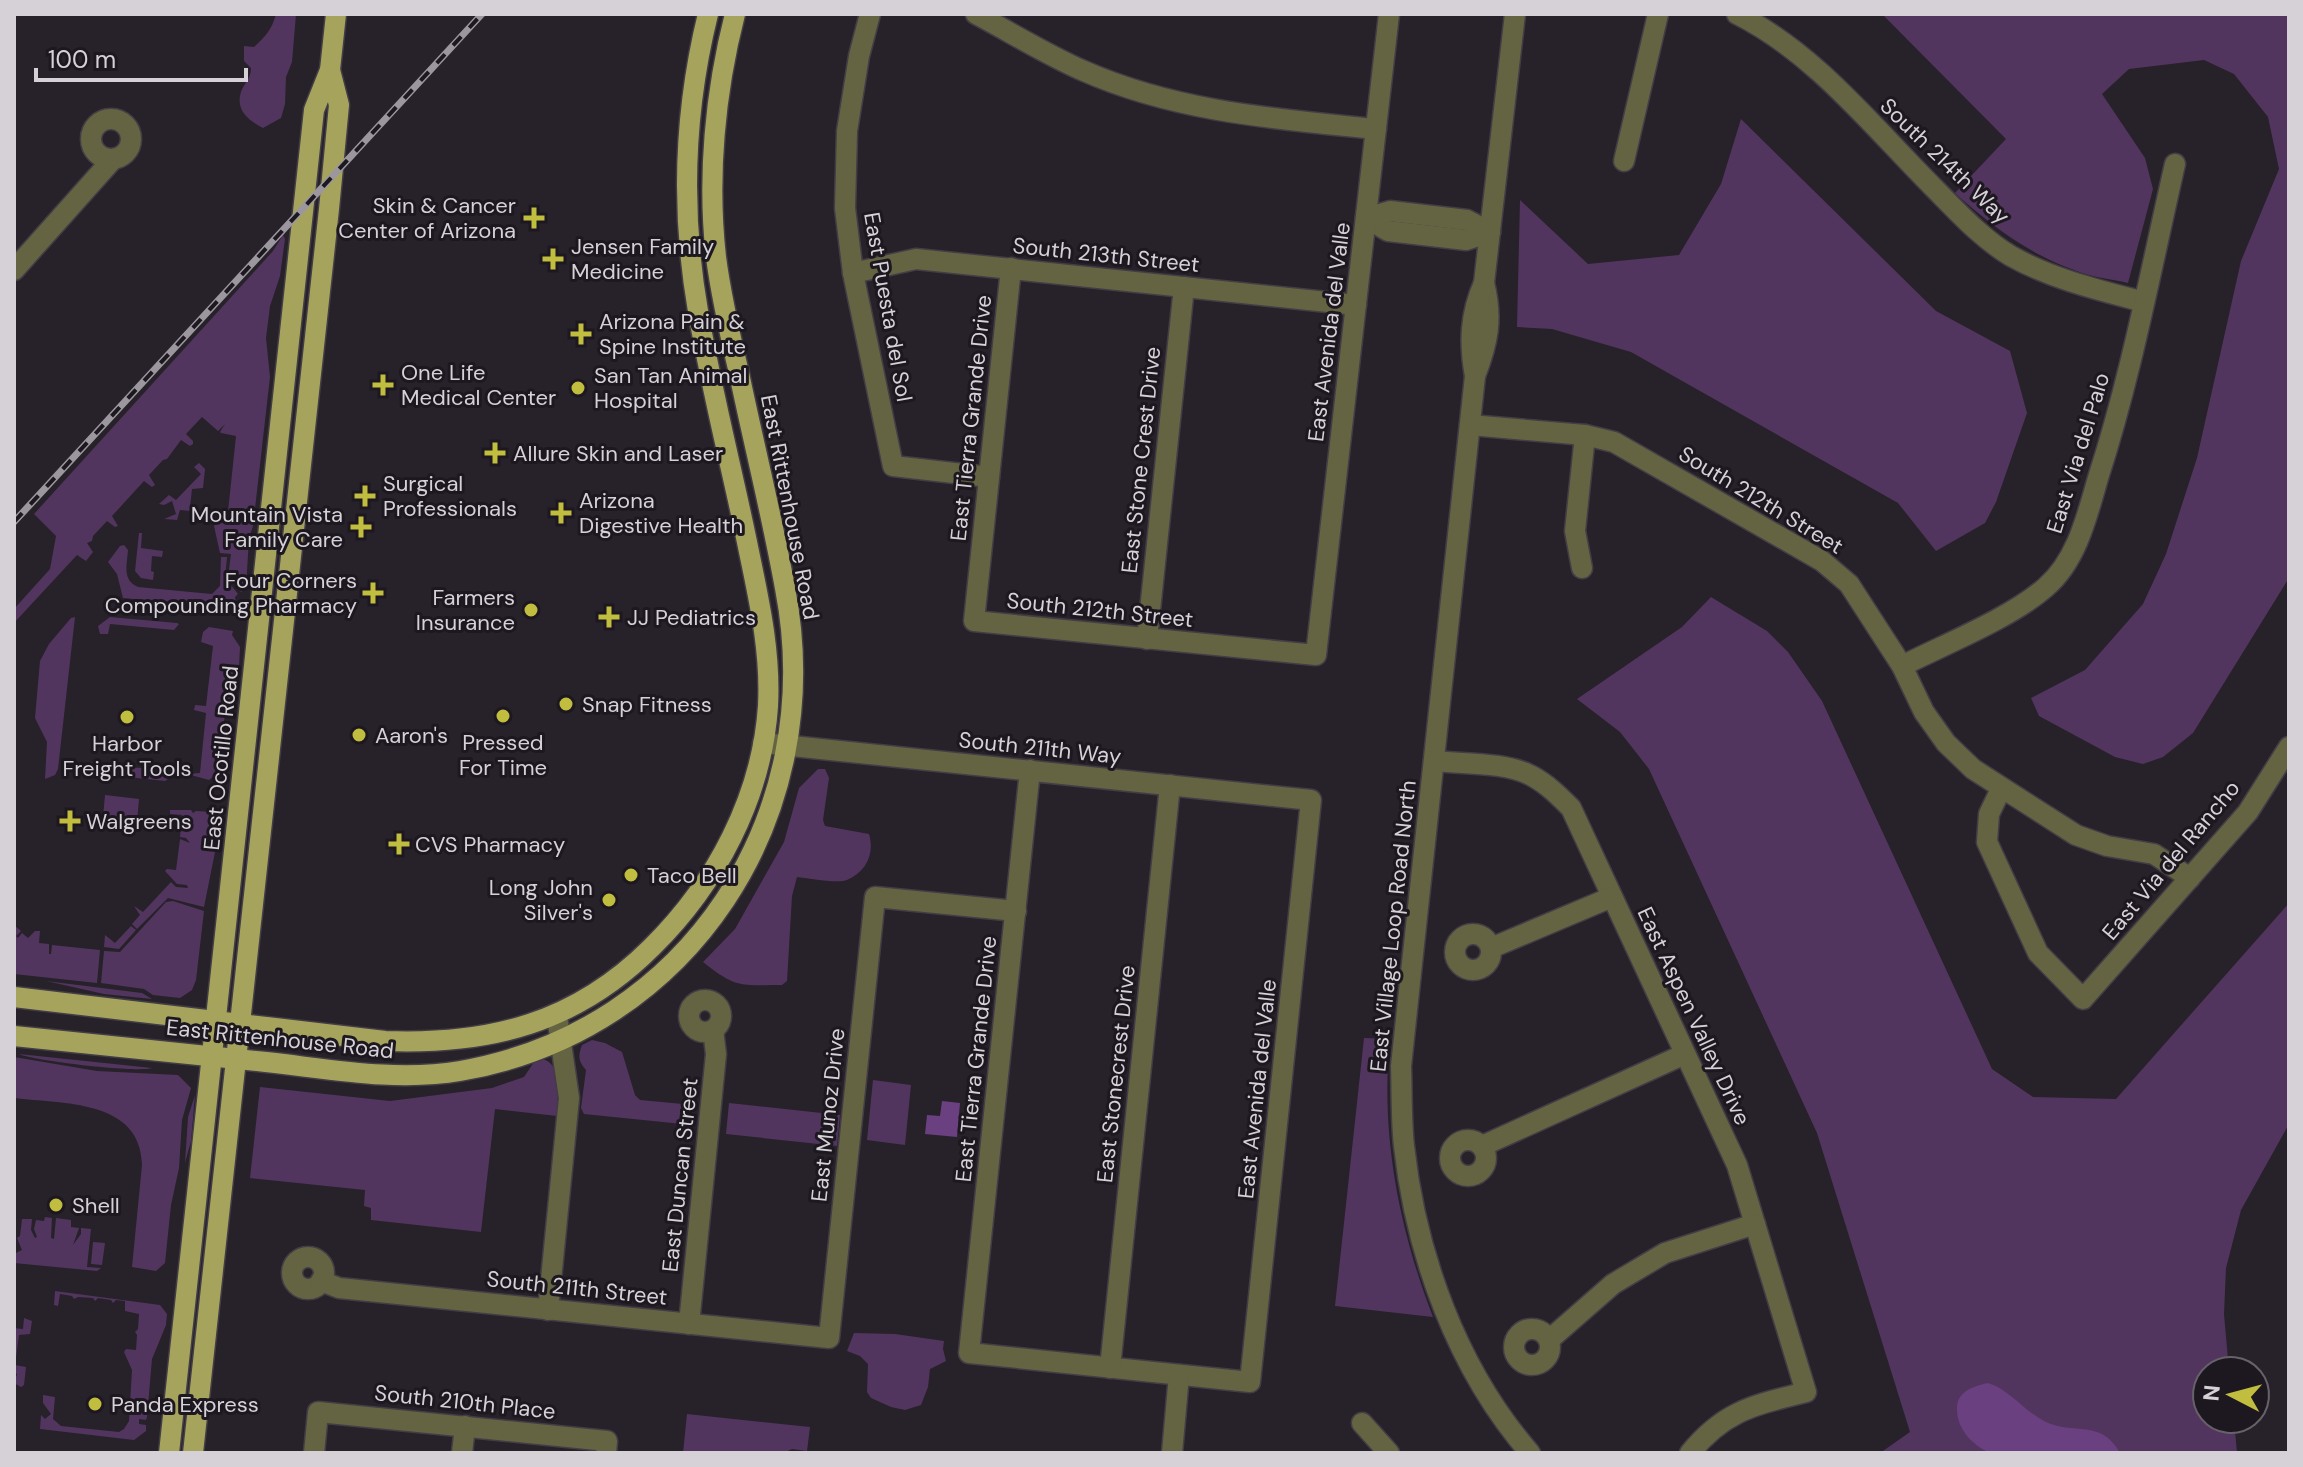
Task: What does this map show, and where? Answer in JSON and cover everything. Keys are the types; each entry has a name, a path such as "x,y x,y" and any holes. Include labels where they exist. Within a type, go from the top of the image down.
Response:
{"main road":[{"name":"East Ocotillo Road","path":"169,1453 314,110 330,70 336,14"},
{"name":"East Rittenhouse Road","path":"14,997 385,1041 462,1040 557,1016 626,971 685,911 727,850 748,796 763,743 768,705 766,638 698,311 690,244 687,189 689,126 699,49 708,14"},
{"name":"East Rittenhouse Road","path":"14,1036 372,1074 415,1075 459,1071 562,1040 612,1013 682,954 716,915 753,853 778,784 787,746 793,692 786,592 716,256 714,148 720,87 735,14"},
{"name":"East Ocotillo Road","path":"193,1453 335,154 339,105 330,70"},
{"path":"246,750 259,766 268,769"}],"street":[{"name":"East Puesta del Sol","path":"870,14 859,56 847,131 845,208 853,273 893,466 989,477"},
{"path":"976,14 1084,71 1170,100 1233,114 1376,129"},
{"name":"East Avenida del Valle","path":"1316,655 1389,14"},
{"name":"East Village Loop Road North","path":"1515,14 1484,283 1474,305 1470,348 1475,376 1401,1066 1403,1142 1410,1193 1437,1289 1460,1344 1487,1393 1530,1453"},
{"path":"1624,161 1658,14"},
{"name":"South 214th Way","path":"1737,14 1802,54 1963,218 2010,255 2067,282 2144,302"},
{"path":"14,270 113,159"},
{"name":"East Via del Palo","path":"1902,666 2022,605 2048,586 2066,564 2081,534 2121,408 2175,164"},
{"path":"1366,218 1390,211 1467,220 1490,232"},
{"name":"South 213th Street","path":"853,273 916,259 1356,305"},
{"name":"East Tierra Grande Drive","path":"974,621 1011,268"},
{"name":"East Stone Crest Drive","path":"1147,639 1184,287"},
{"name":"South 212th Street","path":"1470,425 1585,435 1614,442 1822,561 1849,584 1902,666 1924,712 1946,743 1973,769 2076,835 2107,846 2154,854 2190,878"},
{"path":"1582,568 1575,531 1585,435"},
{"name":"South 212th Street","path":"974,621 1316,655"},
{"name":"South 211th Way","path":"763,743 1311,800"},
{"name":"East Via del Rancho","path":"2001,789 1989,814 1987,842 2038,953 2083,999 2248,812 2289,747"},
{"name":"East Aspen Valley Drive","path":"1434,761 1513,769 1530,774 1571,808 1737,1165 1806,1392 1749,1406 1718,1423 1690,1453"},
{"name":"East Tierra Grande Drive","path":"1030,770 969,1353 1110,1368"},
{"name":"East Stonecrest Drive","path":"1110,1368 1170,785"},
{"name":"East Avenida del Valle","path":"1179,1375 1250,1382 1311,800"},
{"name":"East Munoz Drive","path":"829,1338 875,897 1016,911"},
{"path":"1491,948 1612,897"},
{"path":"548,1310 569,1098 557,1016"},
{"name":"East Duncan Street","path":"689,1324 716,1054 713,1030"},
{"path":"1482,1146 1685,1054"},
{"path":"1549,1340 1613,1284 1665,1253 1755,1224"},
{"name":"South 211th Street","path":"321,1281 339,1288 829,1338"},
{"path":"1110,1368 1179,1375 1172,1453"},
{"name":"South 210th Place","path":"314,1453 318,1412 465,1426 607,1447"},
{"path":"1362,1423 1389,1453"},
{"path":"462,1453 465,1426"}],"shaded area":[{"path":"276,14 296,14 292,62 286,77 281,118 263,128 248,118 240,104 241,92 251,68 244,61 244,46 254,47 265,36"},
{"path":"1882,14 2289,14 2289,578 2193,733 2163,757 2143,764 2115,757 2039,716 2031,698 2085,670 2143,604 2166,554 2197,458 2241,261 2279,169 2268,117 2234,74 2204,60 2129,69 2102,94 2145,158 2153,189 2128,283 2087,274 2026,247 1955,193 2006,139"},
{"path":"1741,119 1936,311 2010,351 2027,413 1996,502 1985,523 1936,551 1898,503 1631,352 1552,329 1517,327 1520,200 1588,264 1679,255 1721,184"},
{"path":"283,235 280,276 270,306 266,338 270,377 253,526 249,538 246,588 241,592 228,577 231,554 220,553 214,526 216,522 237,524 227,521 236,436 220,432 225,424 218,431 202,417 186,434 193,444 190,446 181,440 167,459 149,475 155,485 152,487 144,481 112,516 118,526 107,521 87,543 93,552 86,561 77,555 14,623 14,609 50,569 56,536 34,514 273,251"},
{"path":"199,463 205,469 203,488 192,489 190,507 200,510 199,521 191,522 191,511 180,510 177,520 164,519 176,514 172,501 159,504 169,495 176,500 201,474 194,467"},
{"path":"139,533 142,533 141,548 163,551 162,557 152,556 153,580 141,578 135,571"},
{"path":"124,545 128,550 128,576 138,587 212,594 220,586 221,557 227,557 225,578 238,594 236,602 202,605 123,598 117,574 108,562"},
{"path":"1711,597 1767,631 1788,652 1822,701 1992,1069 2033,1097 2116,1099 2289,903 2289,1124 2241,1210 2226,1268 2224,1314 2228,1355 2191,1355 2191,1435 2235,1435 2237,1453 1880,1453 1910,1432 1817,1133 1649,769 1620,732 1577,699 1682,627"},
{"path":"75,617 58,769 55,775 45,779 47,742 35,718 40,661 49,644"},
{"path":"110,617 179,624 174,630 110,624 108,634 100,634 98,626"},
{"path":"209,627 233,631 232,635 240,647 239,667 223,724 219,772 209,780 187,774 200,773 206,713 194,710 195,705 206,706 213,646 201,642 203,632"},
{"path":"88,762 109,764 109,767 147,768 147,774 171,777 165,781 91,773 87,769"},
{"path":"818,769 825,769 829,778 823,820 825,826 869,834 870,855 864,867 847,880 797,877 792,896 787,981 782,985 757,985 732,981 703,962 735,929 784,842 799,788"},
{"path":"105,795 139,799 136,834 118,831 103,817"},
{"path":"170,810 213,812 221,822 204,907 168,898 137,929 132,924 140,915 134,906 143,912 171,882 176,887 188,888 187,885 177,884 165,871 176,870 180,839 190,843 180,837 182,815 170,814"},
{"path":"173,901 204,911 196,980 192,990 180,998 101,983 104,951 120,952 166,902"},
{"path":"14,925 21,931 16,936 18,938 22,933 28,938 35,931 40,931 39,943 49,944 49,954 52,945 100,950 97,983 14,974"},
{"path":"131,926 136,930 119,949 104,947 105,935 115,943"},
{"path":"46,981 142,993 152,999 104,994"},
{"path":"1364,1038 1390,1039 1388,1110 1395,1180 1411,1250 1433,1317 1335,1306"},
{"path":"592,1040 622,1052 635,1095 640,1100 694,1105 692,1125 584,1114 581,1108 586,1070 579,1055 582,1045"},
{"path":"19,1054 152,1068 86,1066"},
{"path":"14,1057 97,1071 178,1075 191,1088 182,1120 179,1168 171,1205 165,1263 156,1271 132,1267 142,1165 138,1143 128,1128 114,1116 96,1109 14,1098"},
{"path":"543,1059 550,1063 557,1075 557,1116 495,1109 481,1232 371,1220 371,1208 364,1206 365,1190 250,1178 260,1087 390,1101 492,1088 524,1077 534,1062"},
{"path":"873,1080 911,1085 905,1145 867,1140"},
{"path":"195,1095 191,1141 185,1163 188,1117"},
{"path":"942,1101 960,1103 957,1137 925,1134 927,1115 940,1116"},
{"path":"729,1103 840,1115 837,1146 726,1134"},
{"path":"45,1217 52,1218 51,1238 54,1239 56,1218 71,1220 71,1227 79,1228 73,1245 81,1234 81,1228 91,1229 87,1267 101,1268 97,1271 14,1263 14,1254 22,1250 17,1238 22,1219 32,1219 31,1230 35,1238 36,1220 44,1221"},
{"path":"93,1242 105,1243 102,1265 91,1264"},
{"path":"55,1291 160,1305 167,1314 166,1325 152,1359 147,1417 146,1420 139,1419 139,1424 146,1425 146,1431 134,1440 40,1429 41,1415 45,1419 51,1414 43,1403 43,1395 55,1397 53,1419 61,1426 119,1432 129,1421 132,1370 124,1352 126,1349 136,1350 135,1332 139,1314 125,1311 125,1301 116,1300 113,1303 98,1298 95,1301 93,1298 74,1299 60,1294 58,1306 54,1305"},
{"path":"24,1318 32,1321 30,1334 19,1335 15,1365 26,1367 24,1385 21,1387 14,1383 17,1374 14,1372 14,1328 23,1329"},
{"path":"854,1333 895,1334 944,1341 946,1361 930,1369 928,1387 921,1405 905,1410 871,1398 867,1392 868,1364 860,1356 847,1351"},
{"path":"1988,1383 2003,1390 2044,1421 2104,1435 2120,1453 1986,1451 1965,1433 1957,1407 1964,1393"},
{"path":"687,1414 810,1427 807,1451 683,1453"}],"railway":[{"path":"14,522 482,14"}],"place":[{"name":"Skin & Cancer Center of Arizona","path":"534,218"},
{"name":"Jensen Family Medicine","path":"553,259"},
{"name":"Arizona Pain & Spine Institute","path":"581,334"},
{"name":"One Life Medical Center","path":"383,385"},
{"name":"San Tan Animal Hospital","path":"578,388"},
{"name":"Allure Skin and Laser","path":"495,453"},
{"name":"Surgical Professionals","path":"365,496"},
{"name":"Arizona Digestive Health","path":"561,513"},
{"name":"Mountain Vista Family Care","path":"361,527"},
{"name":"Four Corners Compounding Pharmacy","path":"373,593"},
{"name":"Farmers Insurance","path":"531,610"},
{"name":"JJ Pediatrics","path":"609,617"},
{"name":"Snap Fitness","path":"566,704"},
{"name":"Pressed For Time","path":"503,716"},
{"name":"Harbor Freight Tools","path":"127,717"},
{"name":"Aaron's","path":"359,735"},
{"name":"Walgreens","path":"70,821"},
{"name":"CVS Pharmacy","path":"399,844"},
{"name":"Taco Bell","path":"631,875"},
{"name":"Long John Silver's","path":"609,900"},
{"name":"Shell","path":"56,1205"},
{"name":"Panda Express","path":"95,1404"}]}
